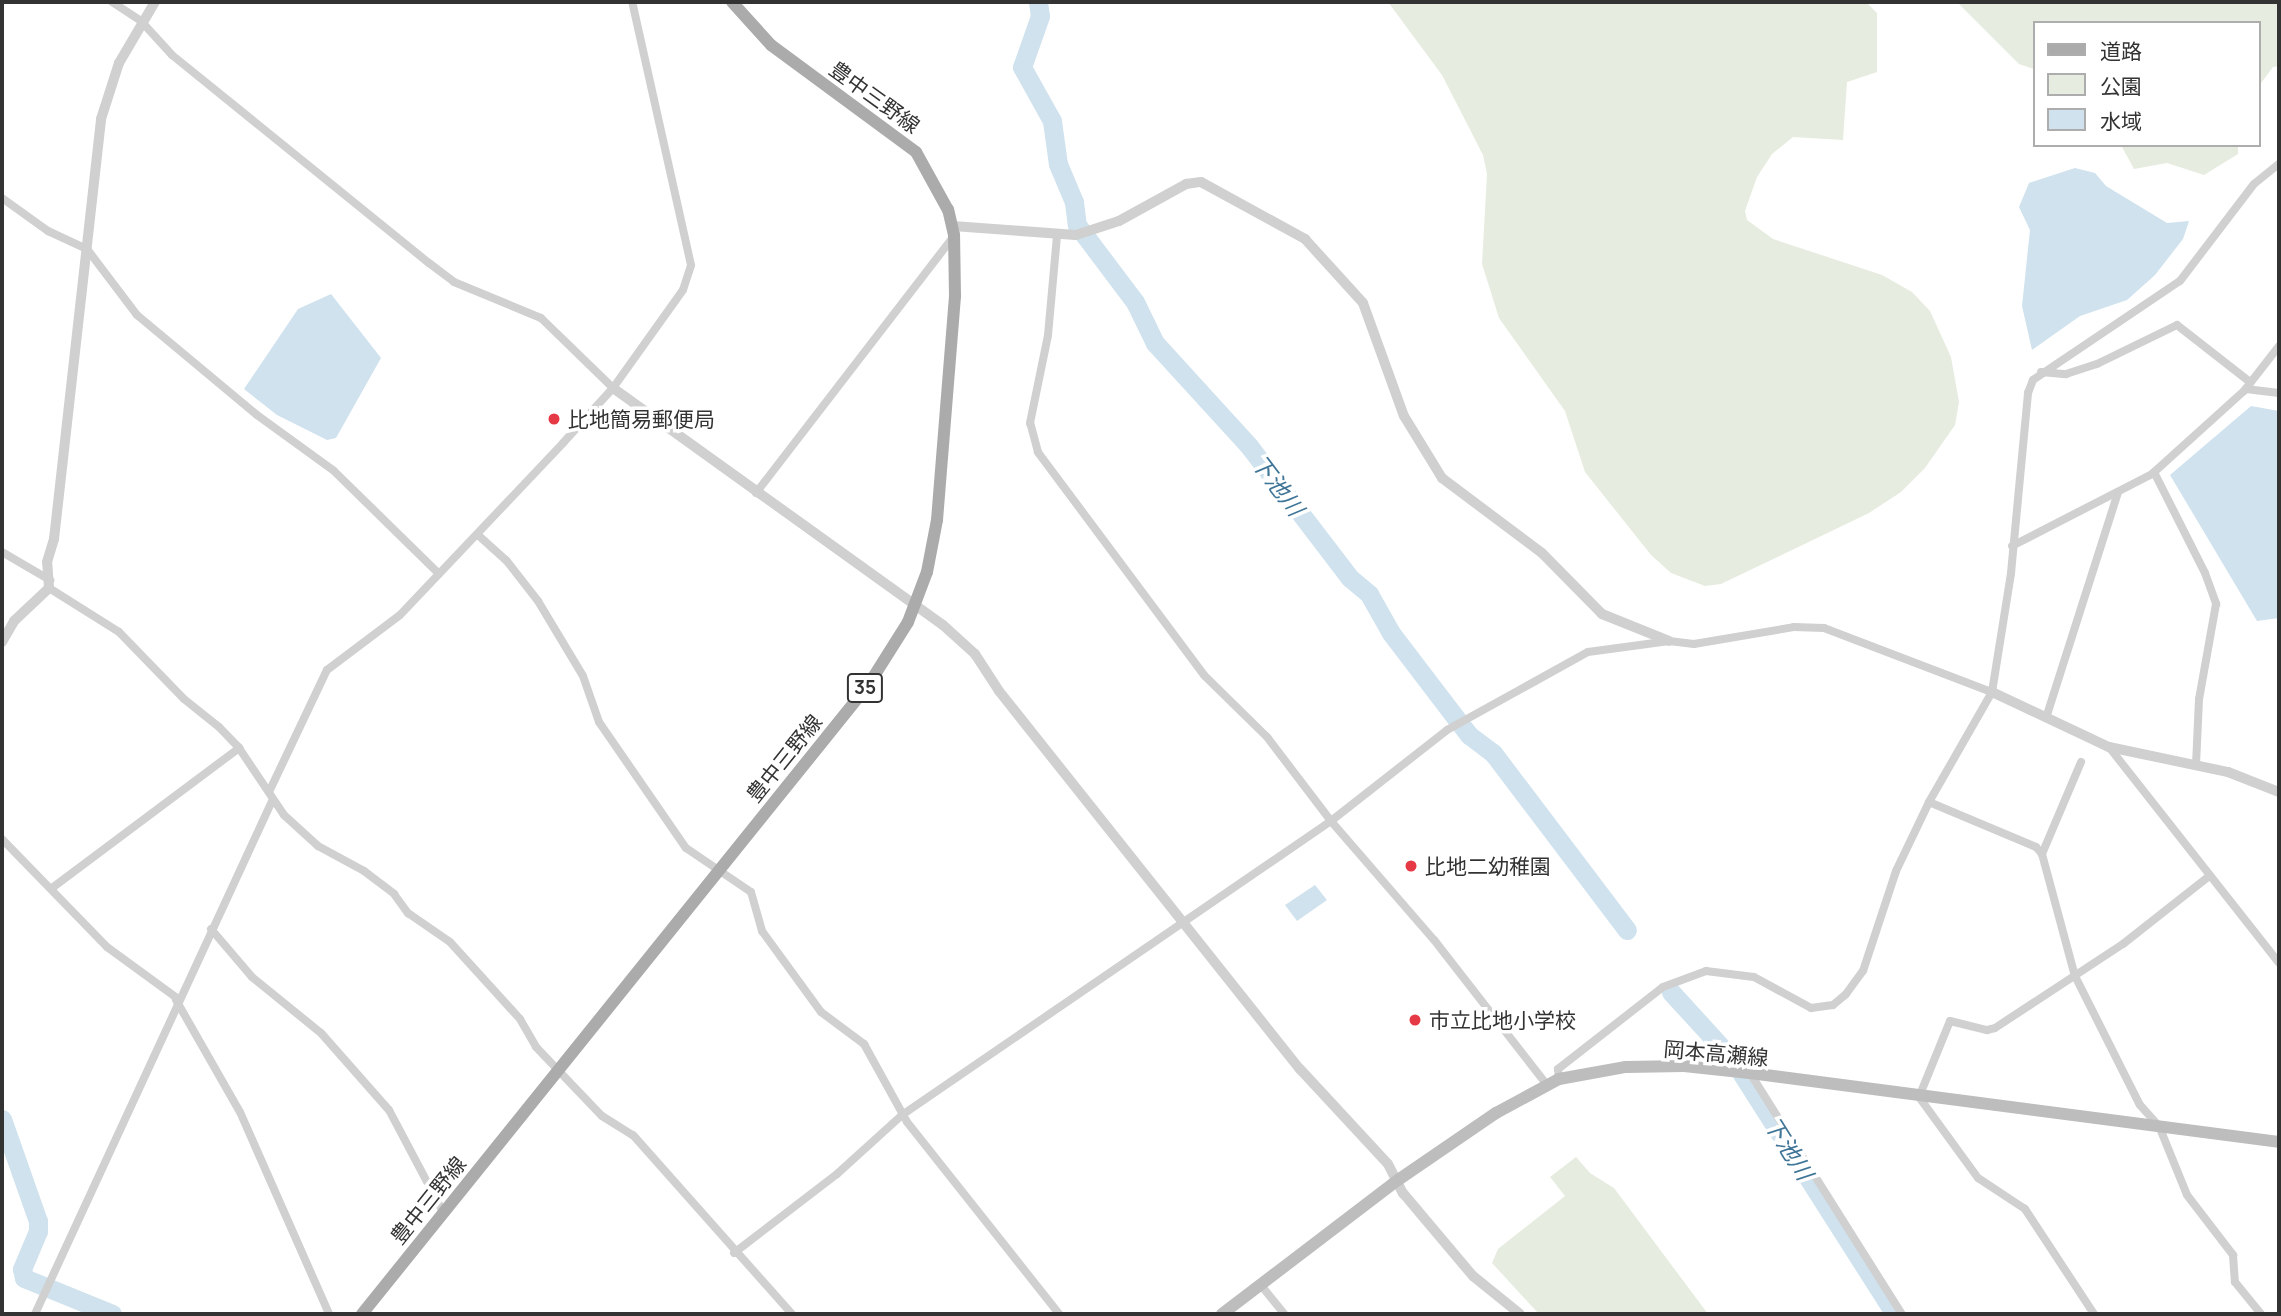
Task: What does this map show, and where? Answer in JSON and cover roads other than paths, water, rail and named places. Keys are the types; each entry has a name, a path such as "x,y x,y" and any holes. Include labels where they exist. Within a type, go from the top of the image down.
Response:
{"main road":[{"name":"豊中三野線","path":"362,1314 869,684 915,606 937,520 955,296 954,231 939,186 916,152 771,45 733,2"},
{"name":"岡本高瀬線","path":"1222,1314 1398,1180 1468,1131 1553,1082 1626,1067 1684,1066 1750,1073 2279,1142"}],"street":[{"path":"111,2 141,21 172,55 454,282 541,318 613,388 915,606 975,654 999,691 1300,1069 1398,1180 1473,1276 1520,1314"},
{"path":"50,584 47,562 54,539 101,119 119,63 141,21 155,2"},
{"path":"35,1314 327,670 400,615 478,535 613,388 683,290 691,265 632,2"},
{"path":"1057,236 1048,335 1030,423 1038,452 1204,675 1267,737 1331,821 1553,1082 1558,1069 1662,987 1706,971 1754,977 1797,1004 1833,1005 1863,971 1896,871 1929,802 1992,692 2012,547 2028,393 2040,372 2147,307 2180,282 2254,184 2279,164"},
{"path":"756,493 954,231 1076,235 1119,221 1186,184 1201,182 1306,239 1363,303 1404,416 1442,478 1542,553 1602,614 1669,641"},
{"path":"2,198 48,231 87,249 136,315 257,415 334,471 439,574"},
{"path":"2040,372 2066,374 2097,364 2177,325 2248,386 2279,393"},
{"path":"2012,547 2154,472 2248,386 2279,346"},
{"path":"2154,472 2205,573 2216,604 2199,699 2196,765"},
{"path":"2046,718 2118,492"},
{"path":"478,535 506,560 538,601 583,676 599,722 686,848 751,892 762,931 821,1012 864,1044 902,1115 1059,1314"},
{"path":"2,552 120,632 239,748 271,796 318,846 364,871 394,894 408,913 450,942 520,1018 536,1047 602,1116 633,1135 734,1253 792,1314"},
{"path":"2,642 14,621 50,584"},
{"path":"734,1253 837,1174 902,1115 1331,821 1447,730 1588,652 1669,641 1694,644 1794,626 1824,628 1992,692 2109,747 2196,765 2279,792"},
{"path":"2109,747 2208,877 2279,963"},
{"path":"52,888 239,748"},
{"path":"2042,853 2081,762"},
{"path":"1929,802 2036,847 2042,853 2075,976 2140,1105 2159,1126 2187,1195 2233,1255 2235,1282 2260,1314"},
{"path":"2,839 107,947 177,999 240,1112 329,1314"},
{"path":"2094,1314 2025,1209 1978,1178 1947,1142 1919,1097 1950,1021 1987,1030 1995,1028 2075,976 2208,877"},
{"path":"211,929 252,976 321,1033 389,1110 443,1212"},
{"path":"1750,1073 1902,1314"},
{"path":"1260,1284 1284,1314"}],"water":[{"path":"2075,168 2095,173 2106,186 2167,223 2189,221 2183,239 2155,275 2127,300 2080,316 2032,350 2022,306 2030,230 2019,207 2029,183"},
{"path":"331,294 381,358 336,438 327,440 277,415 244,389 298,309"},
{"path":"2251,406 2279,411 2279,618 2257,621 2170,475"},
{"path":"1315,885 1327,900 1297,921 1285,905"}],"waterway":[{"name":"下池川","path":"1038,2 1040,16 1022,67 1052,121 1058,164 1074,202 1077,225 1135,302 1155,343 1249,446 1350,578 1369,594 1391,633 1455,717 1469,735 1493,753 1627,930"},
{"name":"下池川","path":"1671,992 1733,1060 1895,1314"},
{"path":"2,1119 38,1221 38,1231 22,1269 24,1278 112,1314"}],"place":[{"name":"比地簡易郵便局","path":"554,419"},
{"name":"比地二幼稚園","path":"1411,866"},
{"name":"市立比地小学校","path":"1415,1020"}]}
